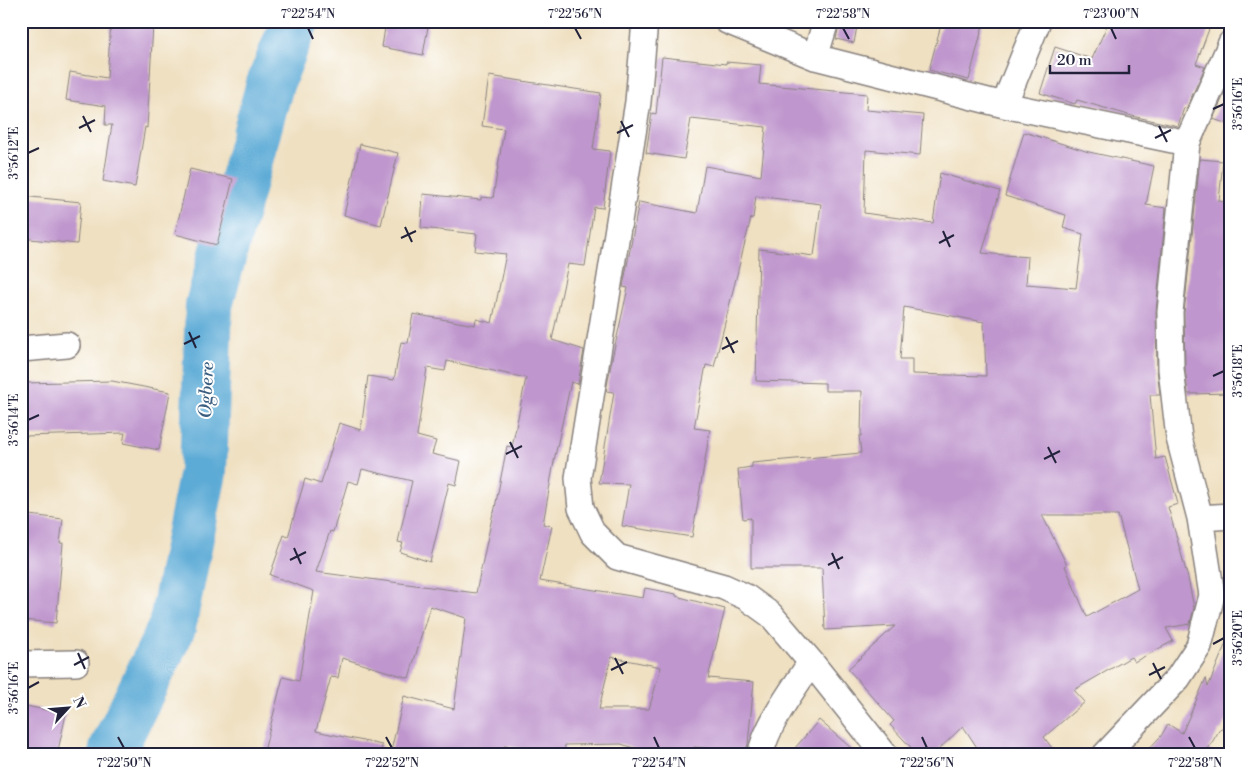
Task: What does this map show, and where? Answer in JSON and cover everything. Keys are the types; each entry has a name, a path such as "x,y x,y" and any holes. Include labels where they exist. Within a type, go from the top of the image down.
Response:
{"street":[{"path":"645,21 638,102 578,478 581,508 593,533 617,556 724,588 746,597 771,615 811,662 884,755"},
{"path":"727,21 815,57 1004,105 1187,144"},
{"path":"815,57 826,21"},
{"path":"1004,105 1038,21"},
{"path":"1105,755 1178,678 1199,646 1212,595 1200,518 1179,438 1171,369 1170,312 1187,144 1231,42"},
{"path":"21,349 66,345"},
{"path":"1200,518 1231,516"},
{"path":"760,755 763,742 772,722 811,662"},
{"path":"21,664 76,663"}],"building":[{"path":"386,21 429,21 423,55 382,47"},
{"path":"840,21 858,21 854,43 836,39"},
{"path":"942,21 984,21 969,80 929,70"},
{"path":"1109,21 1212,21 1196,64 1205,67 1186,109 1184,108 1178,126 1132,116 1077,100 1075,104 1040,93 1055,47 1092,59"},
{"path":"111,22 153,25 147,128 145,127 135,187 103,181 112,125 105,125 106,106 66,100 70,72 107,78"},
{"path":"662,57 726,64 726,62 761,65 759,84 867,94 866,110 923,115 920,155 866,150 864,213 933,223 940,173 1000,191 982,253 1028,257 1026,284 1076,288 1083,234 1063,228 1066,215 1005,196 1024,132 1089,152 1154,166 1146,205 1166,208 1156,312 1157,369 1160,395 1150,395 1156,459 1165,457 1178,504 1168,507 1188,578 1194,608 1190,624 1166,628 1173,641 1134,662 1131,657 1074,690 1085,702 1044,737 1057,755 982,755 963,726 933,755 918,755 890,725 894,721 848,669 895,626 825,630 822,568 751,568 751,518 743,519 738,469 752,467 752,463 861,453 859,436 861,436 862,391 825,391 825,383 756,381 759,249 814,256 821,204 756,196 753,218 751,218 714,367 706,365 694,428 710,430 692,537 622,526 629,484 599,483 614,392 606,391 628,288 623,287 639,202 697,213 705,166 761,176 766,127 691,119 684,159 646,153 652,113 656,114","holes":["904,307 984,322 986,376 912,374 912,359 900,359","1042,515 1118,515 1138,589 1087,617 1065,566 1067,565"]},
{"path":"489,76 601,93 593,149 610,151 603,208 594,207 585,266 568,264 552,340 584,350 578,384 571,382 555,456 543,524 552,526 540,581 643,598 645,588 676,594 676,596 725,609 708,678 754,682 746,752 694,747 692,755 657,755 621,744 565,745 564,753 504,746 501,755 390,755 404,696 454,709 466,618 430,606 409,678 342,658 338,678 331,677 316,731 382,745 381,755 263,755 283,677 299,681 314,591 270,575 284,535 288,537 305,479 321,484 339,423 361,430 368,376 394,380 401,342 408,343 413,314 475,325 476,319 492,323 506,254 475,251 477,234 421,228 423,194 481,200 481,197 493,198 504,129 482,126","holes":["447,361 526,378 512,447 507,446 476,593 316,572 330,531 333,532 348,481 358,484 362,469 412,481 398,542 403,543 400,552 430,562 449,483 456,485 461,461 432,454 436,441 417,436 427,368 445,371","611,657 661,667 649,709 599,709"]},
{"path":"1231,79 1231,125 1213,119"},
{"path":"360,144 398,153 381,225 344,215"},
{"path":"1200,159 1223,161 1219,201 1231,203 1231,393 1188,394 1185,368 1184,313"},
{"path":"190,169 233,179 217,245 175,234"},
{"path":"21,196 81,202 77,244 21,238"},
{"path":"112,381 170,392 159,450 123,443 125,433 24,436 23,383"},
{"path":"21,514 63,519 60,543 63,543 56,623 21,620"},
{"path":"1230,633 1231,709 1221,730 1208,749 1218,755 1143,755 1161,736 1168,724 1182,733 1206,678 1208,687"},
{"path":"21,705 66,714 57,755 21,755"},
{"path":"819,720 859,755 789,755"}],"waterway":[{"name":"Ogbere","path":"113,755 113,749 172,627 203,472 209,305 270,84 295,21"}]}
